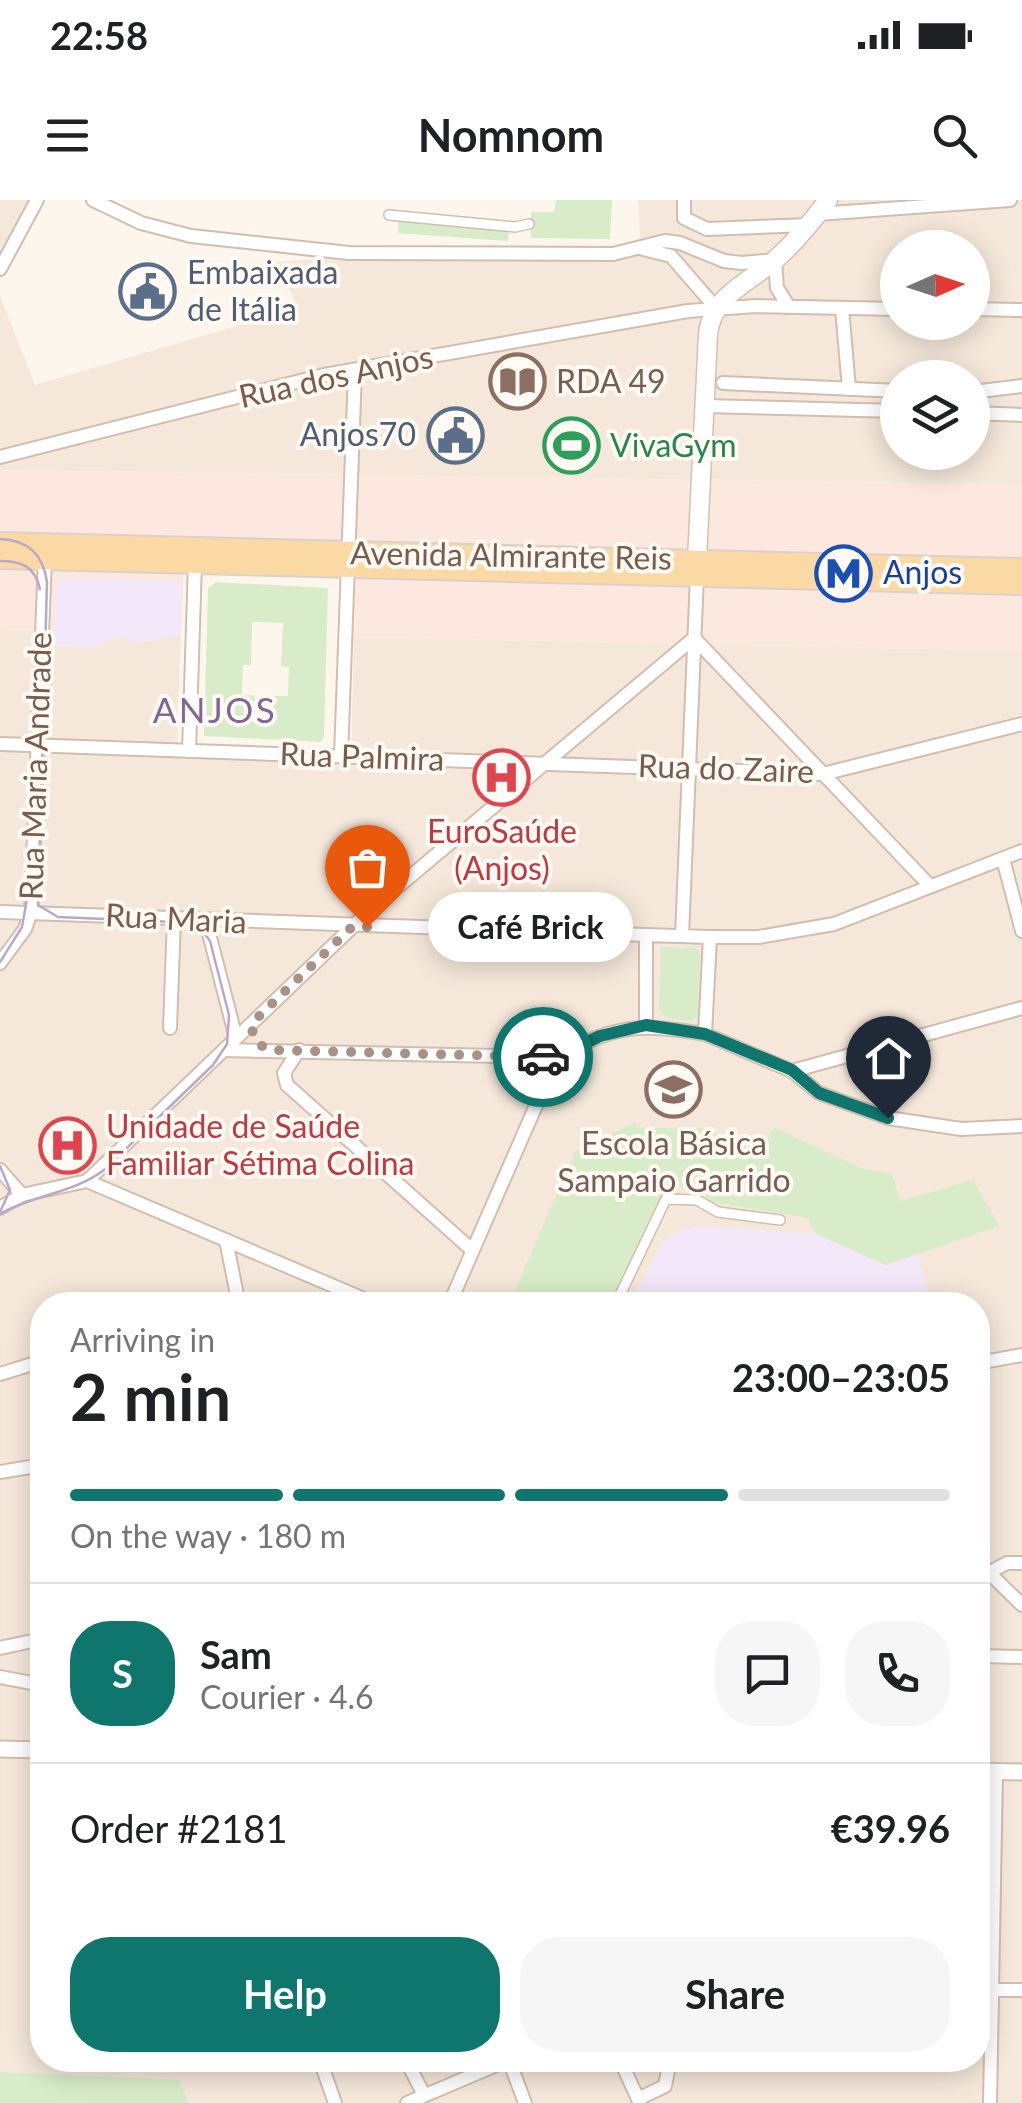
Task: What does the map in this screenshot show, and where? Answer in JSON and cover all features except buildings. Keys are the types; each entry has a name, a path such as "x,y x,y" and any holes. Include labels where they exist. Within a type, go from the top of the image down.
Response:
{"main road":[{"path":"697,568 708,334 716,308 774,260 818,213"},
{"name":"Avenida Almirante Reis","path":"0,543 45,552 195,563 348,560"},
{"name":"Avenida Almirante Reis","path":"0,558 45,552 697,568 1022,570"},
{"name":"Avenida Almirante Reis","path":"697,568 1022,584"}],"street":[{"path":"1,263 37,200"},
{"path":"92,200 141,222 207,239 366,254 613,254 665,240 724,261 742,264 774,260 776,288 789,308"},
{"path":"684,200 684,218 707,229 818,213 1010,200"},
{"path":"864,200 876,210"},
{"path":"389,216 515,227 529,224"},
{"path":"641,249 664,253 676,260 716,308"},
{"name":"Rua dos Anjos","path":"2,451 324,375 676,313 716,308 880,309"},
{"path":"842,308 849,389"},
{"path":"990,309 1022,310"},
{"path":"342,756 355,372"},
{"path":"722,382 880,390"},
{"path":"990,390 1022,386"},
{"path":"704,406 880,411"},
{"path":"990,414 1022,415"},
{"name":"Rua Maria Andrade","path":"0,963 25,929 31,912 45,552"},
{"path":"189,751 195,563"},
{"path":"682,936 697,568"},
{"path":"0,1208 22,1195 87,1181 353,926 694,638"},
{"path":"694,638 930,886"},
{"name":"Rua do Zaire","path":"545,764 823,774 1022,724"},
{"name":"Rua Palmira","path":"0,744 545,764"},
{"name":"Rua Maria","path":"0,912 206,922 759,937 810,930 881,908 1022,851"},
{"path":"1003,859 1022,931"},
{"path":"170,1028 174,918"},
{"path":"206,922 236,1038"},
{"path":"646,936 646,1025"},
{"path":"705,1034 710,937"},
{"path":"792,1070 1022,1008"},
{"path":"253,1022 254,1038 270,1050"},
{"path":"224,1050 558,1056 600,1036 646,1025 705,1034 792,1070 819,1093 888,1118 961,1128 1022,1126"},
{"path":"298,1050 284,1073 286,1086 472,1250"},
{"path":"454,1292 558,1056"},
{"path":"0,1170 22,1195"},
{"path":"87,1181 348,1292"},
{"path":"621,1292 666,1199 697,1200 718,1212 780,1220"},
{"path":"226,1240 236,1292"},
{"path":"990,1361 1022,1355"},
{"path":"0,1374 30,1365"},
{"path":"0,1472 30,1467"},
{"path":"1022,1563 1007,1563 990,1572 1022,1605"},
{"path":"0,1648 30,1642"},
{"path":"990,1656 1022,1657"},
{"path":"0,1677 30,1683"},
{"path":"0,1749 30,1750"},
{"path":"990,1772 1022,1772"},
{"path":"990,2103 996,1772"},
{"path":"992,1990 1022,1990"},
{"path":"324,2072 335,2103"},
{"path":"412,2072 424,2096"},
{"path":"407,2103 480,2072"},
{"path":"513,2072 525,2103"},
{"path":"626,2072 639,2101 664,2086 667,2072"}],"shaded area":[{"path":"0,200 30,200 0,259"},
{"path":"638,200 1022,200 1022,484 0,470 0,296 35,385 298,308 276,262 388,254 641,248"},
{"path":"0,470 1022,484 1022,651 354,637 355,577 184,572 181,633 0,629"},
{"path":"61,578 178,581 182,586 180,635 131,644 128,637 104,640 103,647 54,646 57,583"},
{"path":"0,629 181,633 177,748 351,754 354,637 1022,651 1022,2103 0,2103"},
{"path":"698,1226 816,1234 886,1265 917,1254 928,1292 638,1292 662,1244 678,1231"}],"green space":[{"path":"556,200 612,200 610,239 531,238 531,212 554,212"},
{"path":"398,221 509,229 508,241 398,233"},
{"path":"216,582 328,588 321,742 204,736 208,588","holes":["252,622 283,623 281,666 289,667 288,696 272,696 271,717 255,716 255,696 242,694 243,665 251,665"]},
{"path":"661,947 696,948 700,955 698,1016 690,1021 666,1018 659,1009"},
{"path":"635,1122 638,1128 705,1128 759,1154 774,1127 860,1168 892,1174 900,1201 973,1180 999,1226 886,1265 816,1234 808,1218 706,1201 705,1189 666,1186 619,1292 514,1292 576,1150 595,1156 613,1134"},
{"path":"0,2072 179,2080 189,2103 0,2103"}],"tram line":[{"path":"0,539 19,542 32,550 42,564 47,582 38,905 58,917 197,923 210,941 229,1015 227,1044 213,1065 104,1170 80,1184 0,1214"},
{"path":"0,561 26,566 35,575 40,589"},
{"path":"0,962 22,927 29,888"},
{"path":"0,1166 10,1190 0,1212"}],"way so far":[{"path":"367,927 353,926 253,1022 252,1033 258,1044 270,1050 543,1057"}],"place":[{"name":"Embaixada de Itália","path":"148,291"},
{"name":"RDA 49","path":"517,382"},
{"name":"Anjos70","path":"455,435"},
{"name":"VivaGym","path":"571,446"},
{"name":"Anjos","path":"844,573"},
{"name":"EuroSaúde (Anjos)","path":"502,778"},
{"name":"Café Brick","path":"367,927"},
{"name":"Escola Básica Sampaio Garrido","path":"674,1090"},
{"name":"Unidade de Saúde Familiar Sétima Colina","path":"67,1145"}],"district":[{"name":"ANJOS","path":"215,711"}],"route":[{"path":"543,1057 558,1056 600,1036 646,1025 705,1034 792,1070 819,1093 888,1118"}]}
